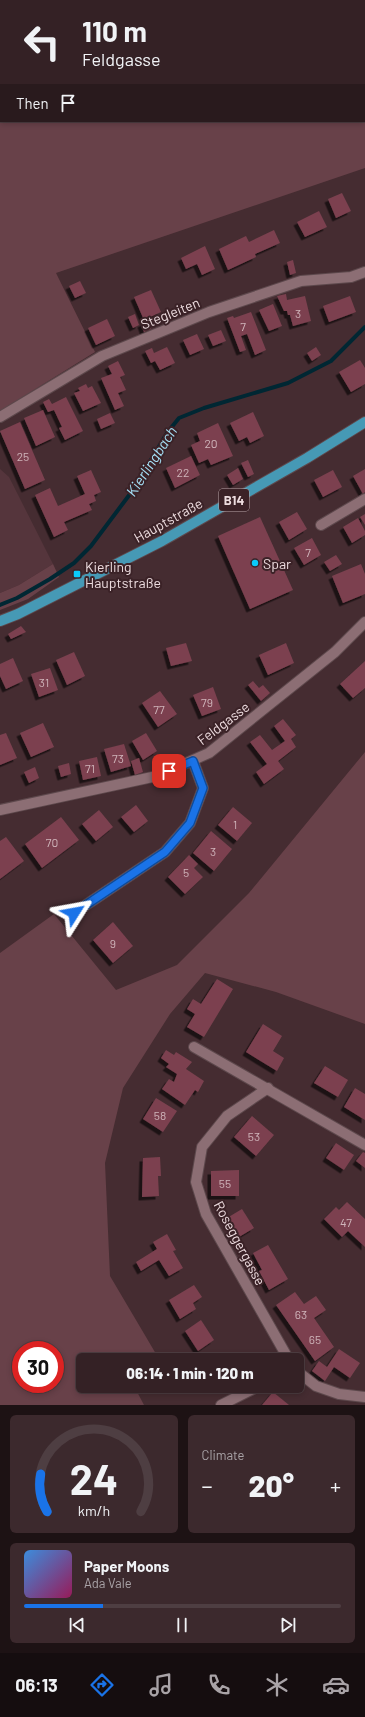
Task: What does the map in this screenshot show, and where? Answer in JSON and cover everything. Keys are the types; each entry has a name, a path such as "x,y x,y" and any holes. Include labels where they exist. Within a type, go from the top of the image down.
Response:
{"main road":[{"name":"Hauptstraße","path":"0,622 162,541 307,458 365,422"}],"street":[{"name":"Stegleiten","path":"0,417 102,356 209,312 301,281 351,277 365,272"},
{"path":"321,524 365,499"},
{"name":"Feldgasse","path":"0,810 157,776 193,761 208,753 335,652 365,622"},
{"path":"74,913 165,852 190,823 203,788 193,761"},
{"path":"194,1047 268,1088 365,1145"},
{"name":"Roseggergasse","path":"268,1088 227,1116 202,1147 196,1182 206,1214 285,1353"},
{"path":"304,1377 316,1386 338,1394 365,1397"},
{"path":"221,1405 245,1393"}],"shaded area":[{"path":"0,122 365,122 365,168 56,273 95,352 0,411"},
{"path":"0,469 9,477 53,564 19,585 0,593"},
{"path":"53,564 59,577 28,599 0,610 0,593 19,585"},
{"path":"365,752 365,1024 276,992 205,973 170,1014 123,1088 105,1163 110,1276 155,1353 76,1353 76,1393 138,1393 144,1405 0,1405 0,953 54,914 116,990 177,965 249,893"}],"building":[{"path":"342,193 351,211 336,218 328,199"},
{"path":"319,211 327,227 305,237 297,222"},
{"path":"274,230 280,243 255,254 256,257 228,270 219,249 246,236 249,242"},
{"path":"205,246 215,269 202,275 197,264 186,269 181,258"},
{"path":"293,260 296,273 290,275 287,262"},
{"path":"80,281 86,293 75,298 69,286"},
{"path":"151,290 161,312 144,320 134,297"},
{"path":"286,294 287,300 305,296 311,321 293,326 290,315 288,315 287,311 284,311 277,296"},
{"path":"350,296 356,312 329,322 323,306"},
{"path":"273,304 282,326 269,331 259,310"},
{"path":"251,312 266,350 255,355 247,334 241,336 246,350 240,352 227,318 233,316 234,318"},
{"path":"135,314 139,325 133,328 128,317"},
{"path":"107,319 115,336 96,345 88,328"},
{"path":"147,321 151,329 144,332 141,324"},
{"path":"221,330 226,341 213,346 208,335"},
{"path":"197,334 204,349 190,355 183,340"},
{"path":"167,347 175,363 160,370 155,361 151,363 145,351 152,348 154,353"},
{"path":"316,347 321,355 312,361 307,353"},
{"path":"360,360 365,368 365,384 351,392 339,372"},
{"path":"118,361 125,375 120,377 126,390 118,393 124,406 115,410 101,378 112,374 108,366"},
{"path":"86,384 88,388 92,386 101,403 83,411 74,393 80,391 78,388"},
{"path":"66,397 83,431 65,440 59,428 62,427 54,410 48,412 43,402 49,399 52,404"},
{"path":"43,410 55,437 36,446 24,418"},
{"path":"253,412 264,436 250,443 247,437 239,441 230,423"},
{"path":"110,413 115,423 101,429 97,419"},
{"path":"20,422 45,480 25,489 0,431"},
{"path":"218,423 233,456 211,465 208,459 199,463 191,445 200,441 197,433"},
{"path":"191,456 200,475 175,488 166,468"},
{"path":"248,460 254,474 248,477 241,463"},
{"path":"238,468 243,479 233,485 227,475"},
{"path":"365,469 365,492 363,494 353,476"},
{"path":"91,470 101,492 94,495 96,501 89,504 92,510 64,522 68,530 54,537 35,495 50,488 58,506 85,494 77,476"},
{"path":"333,470 342,487 323,497 314,480"},
{"path":"297,512 307,529 289,540 279,522"},
{"path":"365,514 365,525 360,517"},
{"name":"Spar","path":"260,517 293,590 250,609 218,536"},
{"path":"358,518 365,531 365,535 352,543 343,527"},
{"path":"312,538 321,555 304,565 294,548"},
{"path":"336,555 342,564 330,571 324,562"},
{"path":"361,564 365,574 365,594 343,603 332,576"},
{"path":"21,626 26,632 11,639 8,634"},
{"path":"186,643 192,661 171,666 166,648"},
{"path":"286,643 294,663 268,675 259,655"},
{"path":"74,652 85,676 67,685 56,660"},
{"path":"13,658 23,681 6,689 0,676 0,664"},
{"path":"365,661 365,688 353,698 340,684"},
{"path":"50,668 58,690 39,697 31,674"},
{"path":"253,681 259,688 263,685 270,693 261,701 248,685"},
{"path":"213,687 221,709 202,716 193,695"},
{"path":"160,691 177,714 158,727 142,703"},
{"path":"283,719 296,735 291,739 296,747 278,761 284,769 264,784 256,772 267,764 250,742 260,735 272,750 285,741 274,726"},
{"path":"43,723 54,747 31,757 20,733"},
{"path":"6,733 17,758 0,765 0,735"},
{"path":"146,733 157,751 143,760 132,741"},
{"path":"124,744 131,766 111,772 104,749"},
{"path":"97,757 101,776 83,780 79,761"},
{"path":"139,758 143,772 135,775 131,761"},
{"path":"69,763 71,774 61,777 58,766"},
{"path":"35,767 39,778 29,783 24,772"},
{"path":"136,805 148,821 134,832 121,817"},
{"path":"233,807 252,823 237,841 218,825"},
{"path":"99,810 113,827 96,841 82,824"},
{"path":"61,817 79,840 42,868 25,844"},
{"path":"211,831 232,849 214,871 193,853"},
{"path":"6,837 24,861 0,879 0,841"},
{"path":"189,855 198,864 194,868 203,877 185,894 168,877"},
{"path":"113,922 133,946 113,963 93,940"},
{"path":"217,979 233,989 204,1037 187,1027 195,1014 187,1009 193,999 201,1004"},
{"path":"263,1024 282,1036 273,1051 284,1058 277,1071 246,1052"},
{"path":"166,1050 174,1055 176,1052 192,1062 186,1069 204,1081 198,1092 195,1090 185,1105 162,1089 169,1079 174,1082 177,1074 166,1067 169,1064 161,1058"},
{"path":"325,1066 348,1080 338,1097 314,1083"},
{"path":"355,1088 365,1094 365,1120 344,1107"},
{"path":"156,1098 177,1111 163,1132 143,1119"},
{"path":"252,1116 274,1135 256,1156 234,1137"},
{"path":"336,1143 354,1155 344,1170 326,1158"},
{"path":"363,1152 365,1153 365,1168 356,1161"},
{"path":"160,1157 161,1176 158,1176 159,1196 142,1197 143,1158"},
{"path":"239,1170 239,1196 211,1196 211,1171"},
{"path":"347,1202 365,1219 365,1247 348,1231 342,1237 324,1219 336,1207 339,1210"},
{"path":"242,1209 254,1228 239,1237 227,1218"},
{"path":"167,1234 176,1250 173,1251 183,1268 169,1276 159,1260 141,1271 136,1262 157,1249 153,1242"},
{"path":"268,1245 288,1279 269,1290 259,1271 262,1270 253,1253"},
{"path":"194,1285 202,1297 193,1303 196,1309 180,1319 169,1300"},
{"path":"295,1292 304,1304 316,1296 326,1310 314,1318 334,1347 315,1361 276,1305"},
{"path":"201,1320 214,1340 198,1351 185,1331"},
{"path":"339,1349 360,1363 350,1378 334,1367 325,1381 312,1371 319,1361 327,1367"},
{"path":"272,1393 274,1393 289,1405 262,1405"}],"waterway":[{"name":"Kierlingbach","path":"0,605 17,598 50,579 74,563 91,546 133,490 167,433 179,418 204,408 288,383 331,361 365,327"}],"place":[{"name":"Spar","path":"255,563"},
{"name":"Kierling Hauptstraße","path":"77,574"}],"route":[{"path":"74,913 165,852 190,823 203,788 193,761 169,771"}]}
